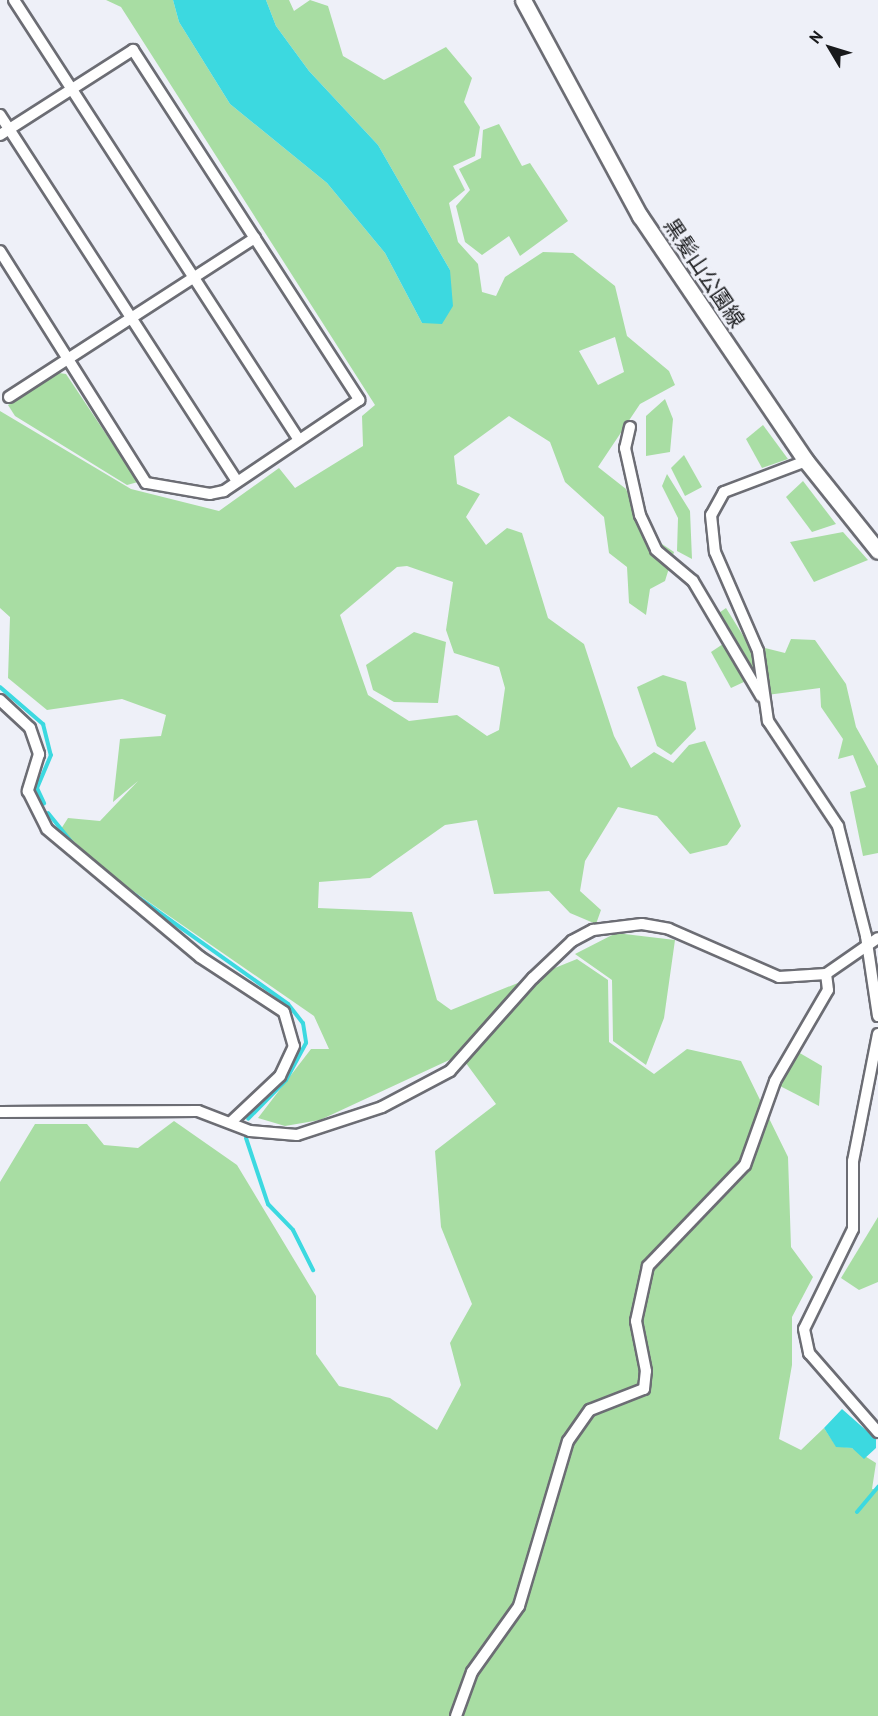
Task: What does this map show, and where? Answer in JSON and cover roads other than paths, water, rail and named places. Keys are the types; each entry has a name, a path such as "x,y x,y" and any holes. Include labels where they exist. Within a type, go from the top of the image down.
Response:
{"main road":[{"name":"黒髪山公園線","path":"523,0 626,193 806,461 878,551"}],"street":[{"path":"14,0 299,440"},
{"path":"0,251 146,483 210,494 237,481 359,400 133,50 5,132"},
{"path":"0,115 5,132 132,318 237,481"},
{"path":"9,397 255,238"},
{"path":"630,427 625,448 640,514 656,550 693,581 761,696"},
{"path":"806,461 736,484 715,503 711,516 715,552 758,651 761,696 768,721 838,826 867,947 878,1016"},
{"path":"0,700 30,728 39,754 28,791 47,829 200,957 284,1012 294,1046 280,1076 231,1122"},
{"path":"0,1113 188,1111 267,1134 297,1136 382,1107 450,1071 533,978 572,941 593,930 642,924 669,929 779,977 826,974 878,938"},
{"path":"456,1716 472,1672 519,1606 568,1441 590,1410 644,1389 646,1371 636,1321 648,1266 745,1166 775,1081 828,990 826,974"},
{"path":"878,1034 853,1161 853,1229 804,1329 808,1353 878,1432"}],"water":[{"path":"173,0 266,0 276,26 309,71 378,145 450,270 453,306 442,324 422,323 385,253 327,183 230,104 179,22"},
{"path":"842,1409 876,1439 876,1448 864,1459 852,1448 836,1447 824,1428"}],"waterway":[{"path":"0,687 43,724 51,755 37,788 44,803"},
{"path":"48,813 72,843"},
{"path":"125,888 288,1004 303,1023 306,1043 286,1080 248,1119"},
{"path":"246,1138 268,1204 293,1230 313,1270"},
{"path":"857,1512 878,1487"}]}
